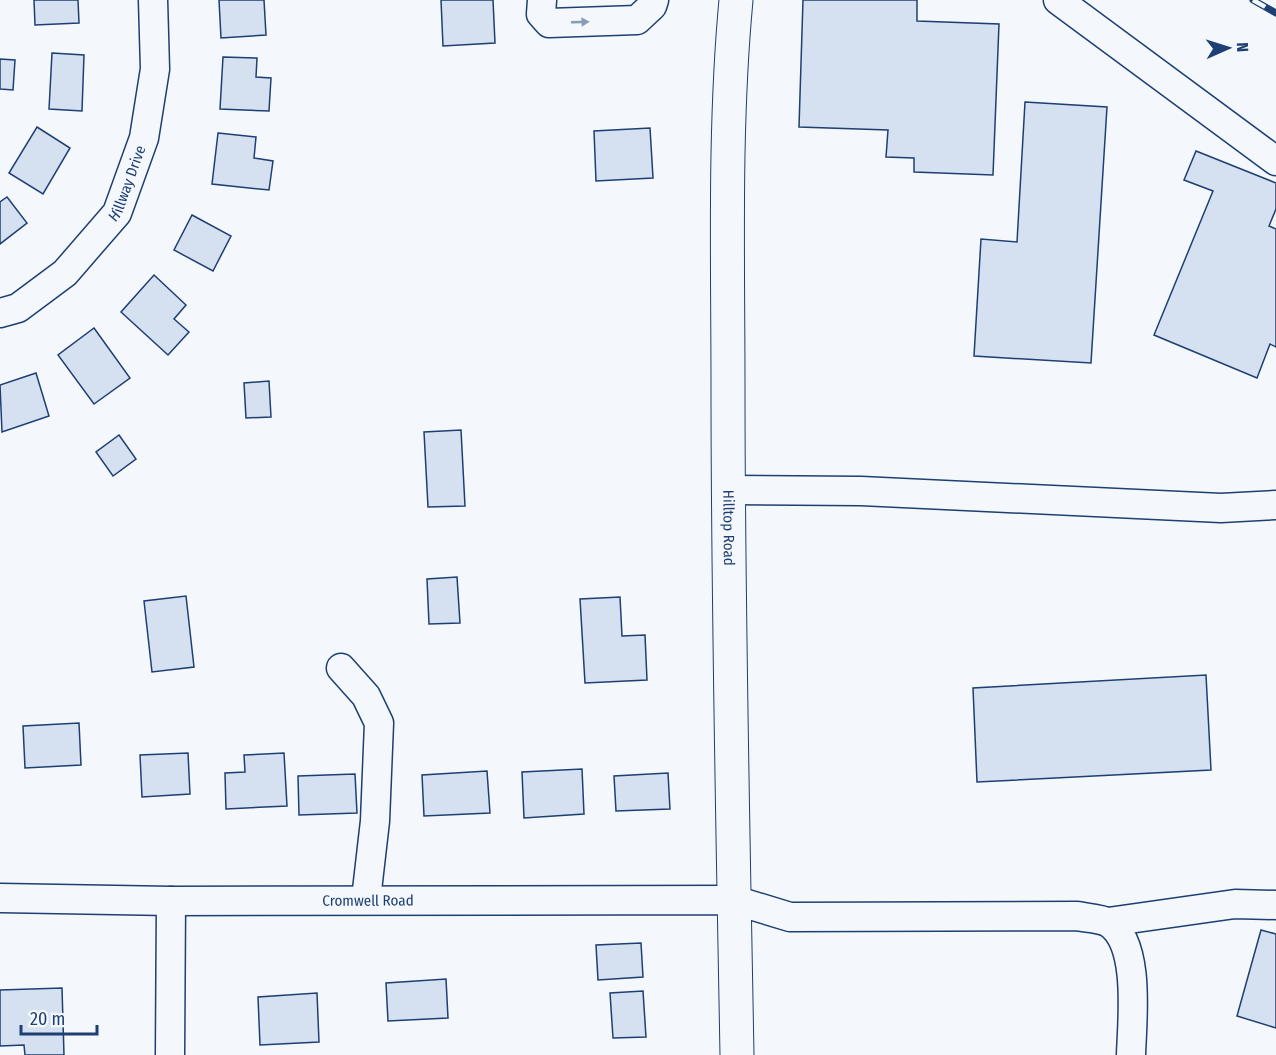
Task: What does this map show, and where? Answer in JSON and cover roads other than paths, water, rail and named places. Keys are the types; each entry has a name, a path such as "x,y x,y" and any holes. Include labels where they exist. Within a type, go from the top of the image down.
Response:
{"main road":[{"name":"Hilltop Road","path":"736,0 731,51 728,170 729,490 736,1055"}],"street":[{"name":"Hillway Drive","path":"0,313 18,308 65,273 117,213 144,138 155,69 153,0"},
{"path":"542,0 541,14 549,23 645,10"},
{"path":"1058,0 1276,161"},
{"path":"729,490 861,491 1221,508 1276,505"},
{"path":"341,668 366,696 379,723 375,821 366,899"},
{"name":"Cromwell Road","path":"0,898 171,901 734,900 790,917 1077,915 1108,922"},
{"path":"170,1055 171,901"},
{"path":"1108,922 1235,904 1276,905"},
{"path":"1108,922 1123,937 1131,964 1131,1055"}],"railway":[{"path":"1253,0 1276,13"}]}
